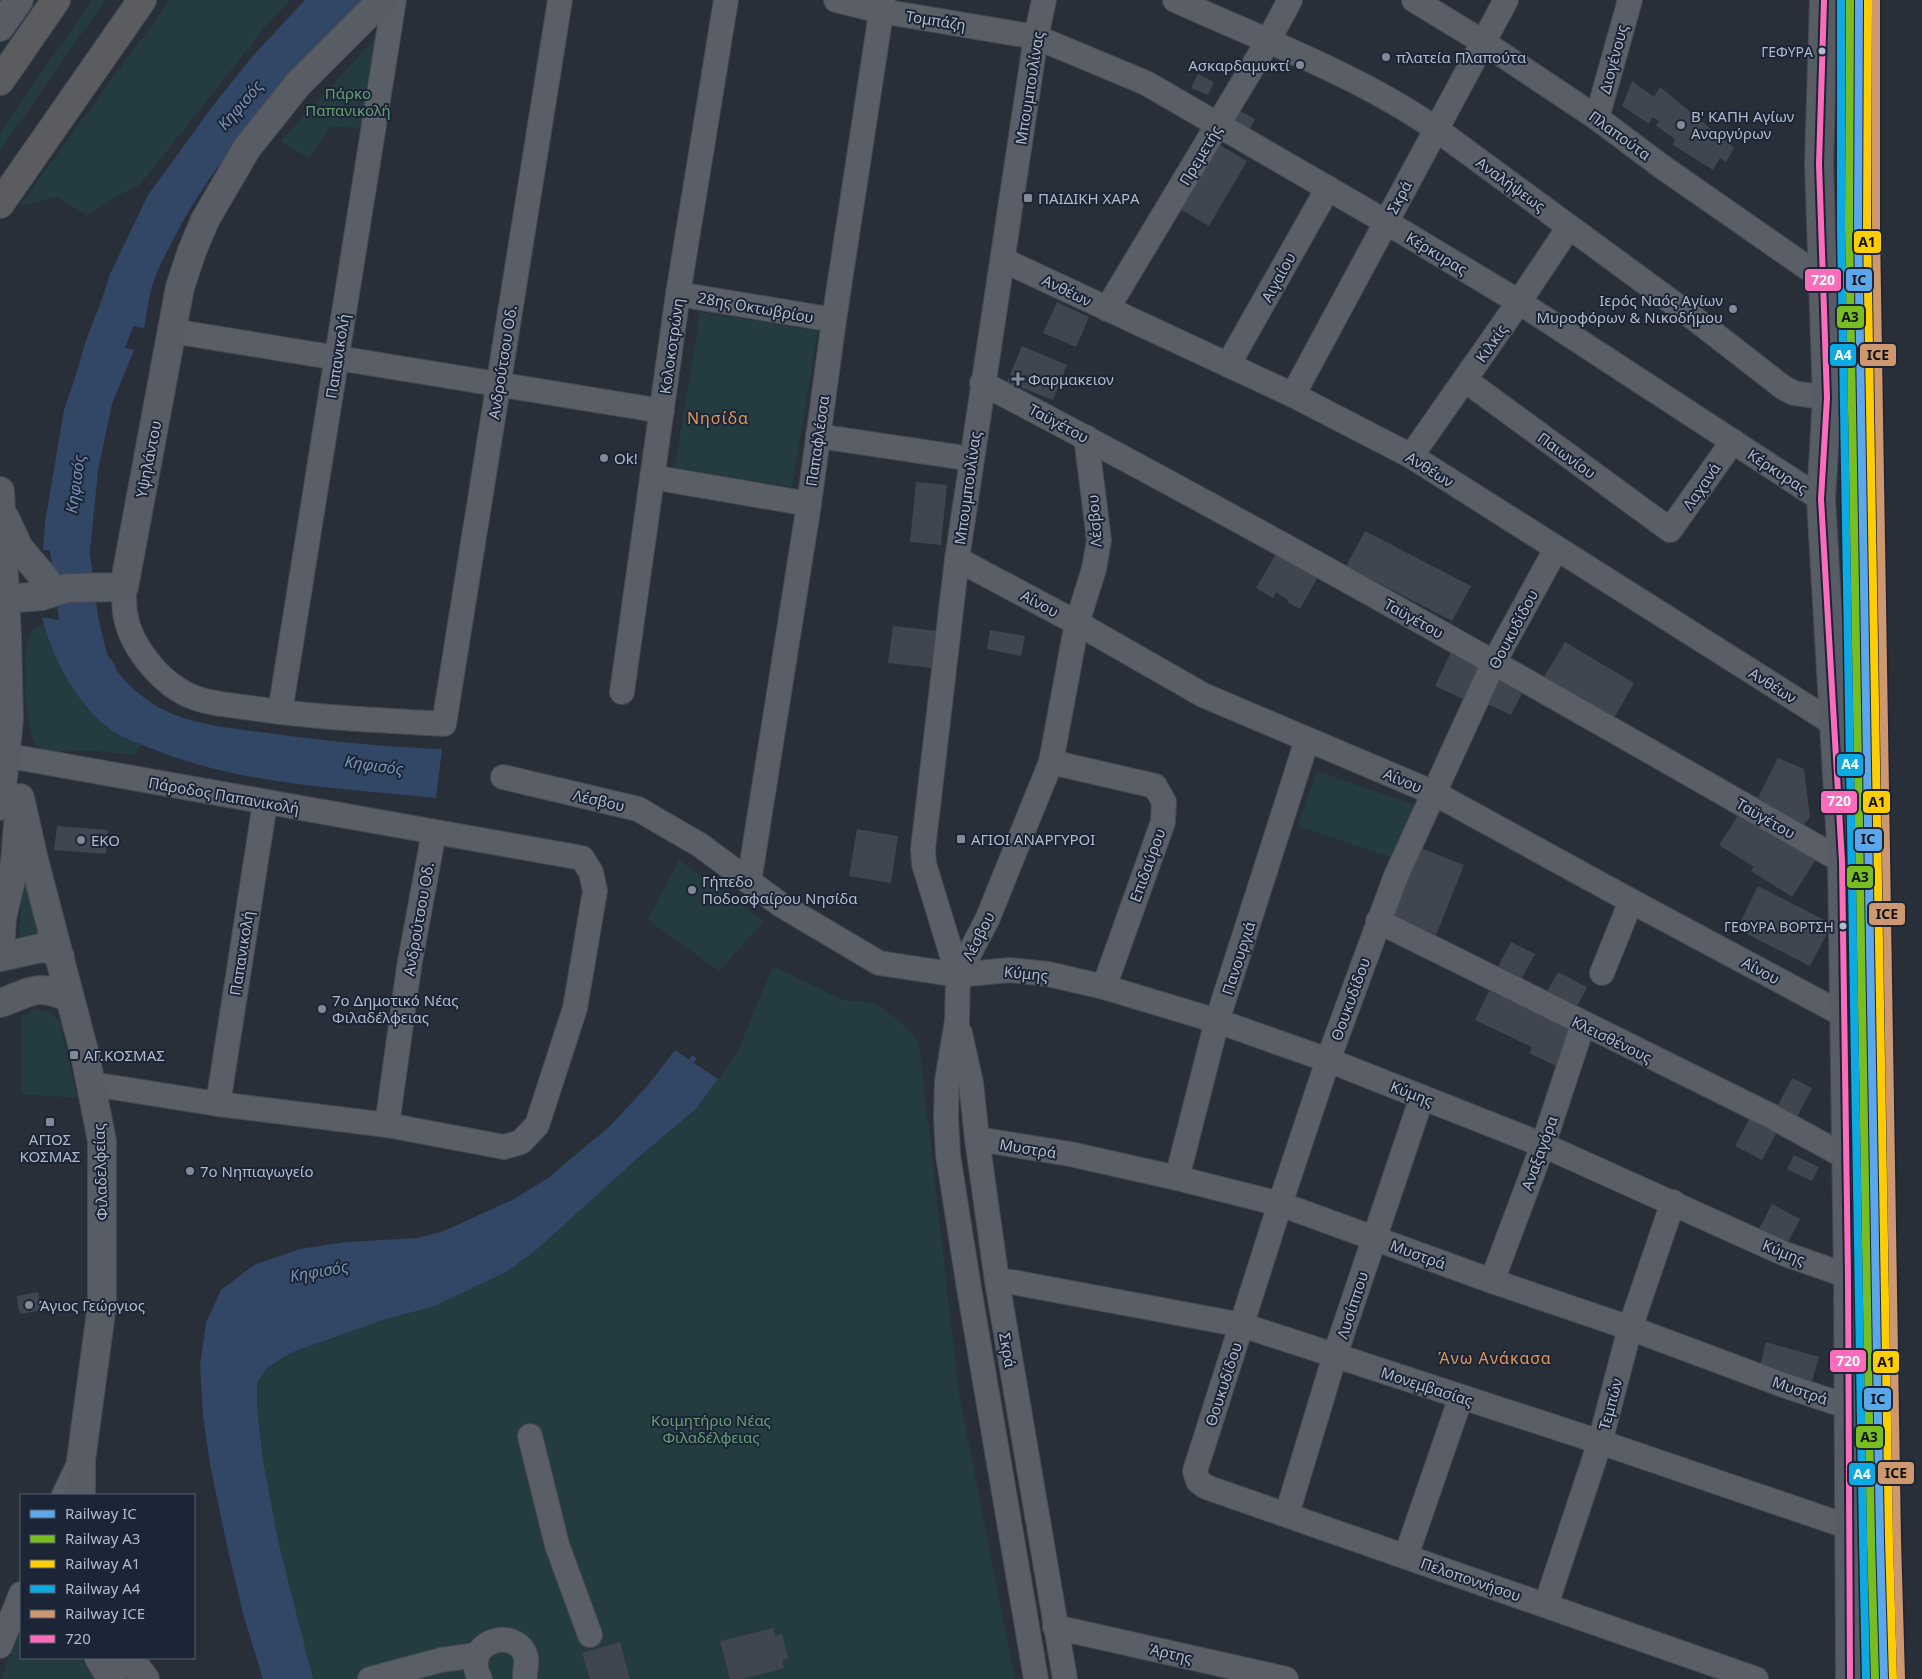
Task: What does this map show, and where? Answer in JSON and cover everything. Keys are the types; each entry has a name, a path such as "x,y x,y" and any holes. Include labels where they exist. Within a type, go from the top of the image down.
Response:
{"highway":[{"path":"0,81 56,0"},
{"path":"0,204 142,0"}],"street":[{"path":"0,27 19,0"},
{"name":"Υψηλάντου","path":"124,587 180,287 205,220 248,148 298,84 382,0"},
{"name":"Παπανικολή","path":"280,712 394,0"},
{"name":"Ανδρούτσου Οδ.","path":"280,712 444,724 560,0"},
{"name":"Κολοκοτρώνη","path":"622,692 678,294 726,0"},
{"name":"Τομπάζη","path":"836,0 882,6 1036,37"},
{"name":"Μπουμπουλίνας","path":"958,975 923,857 957,559 982,383 1003,260 1036,37 1044,0"},
{"name":"Αναλήψεως","path":"1175,0 1268,41 1388,98 1436,129 1695,318 1784,388 1794,393 1828,398"},
{"name":"Πρεμετής","path":"1107,309 1219,125 1290,0"},
{"name":"Πλαπούτα","path":"1414,0 1483,42 1597,118 1661,166 1822,278"},
{"name":"Σκρά","path":"1293,395 1506,0"},
{"name":"Διογένους","path":"1597,118 1630,0"},
{"path":"1824,0 1819,164 1828,398 1821,499 1842,861 1848,1276 1850,1679"},
{"name":"Παπαφλέσσα","path":"749,882 809,504 834,320 882,6"},
{"name":"Κέρκυρας","path":"1036,37 1146,83 1386,222 1519,302 1821,499"},
{"name":"Αιγαίου","path":"1228,365 1328,188"},
{"name":"Κιλκίς","path":"1410,456 1465,380 1569,227"},
{"name":"Ανθέων","path":"1003,260 1293,395 1410,456 1833,723"},
{"name":"28ης Οκτωβρίου","path":"678,294 834,320"},
{"path":"172,332 662,411"},
{"name":"Παιωνίου","path":"1465,380 1670,530"},
{"name":"Ταϋγέτου","path":"982,383 1494,662 1842,861"},
{"path":"818,436 972,459"},
{"name":"Λέσβου","path":"503,777 638,809 726,862 749,882 781,904 879,963 958,975 988,920 1051,762 1077,623 1094,569 1099,540 1086,438"},
{"name":"Λαχανά","path":"1670,530 1733,441"},
{"path":"652,477 809,504"},
{"path":"0,491 8,637 10,802 15,862 1,912 0,949"},
{"path":"0,505 19,548 52,588"},
{"name":"Θουκυδίδου","path":"1195,1471 1280,1204 1328,1060 1378,921 1396,876 1494,662 1556,549"},
{"name":"Αίνου","path":"957,559 1077,623 1204,696 1434,793 1631,901 1844,1014"},
{"path":"5,590 124,587 125,614 130,631 148,661 173,686 204,701 280,712"},
{"path":"8,637 19,619 52,588"},
{"path":"9,719 14,757 10,802"},
{"name":"Πανουργιά","path":"1178,1178 1217,1022 1307,740"},
{"name":"Πάροδος Παπανικολή","path":"14,757 582,858 591,872 595,890 575,1008 537,1125 521,1142 504,1146 387,1125"},
{"name":"Επιδαύρου","path":"1051,762 1155,786 1164,802 1163,822 1104,987"},
{"name":"Φιλαδελφείας","path":"10,802 34,860 92,1084 102,1141 102,1305 82,1460 81,1494"},
{"name":"Παπανικολή","path":"218,1104 265,803"},
{"name":"Ανδρούτσου Οδ.","path":"387,1125 409,967 434,832"},
{"path":"1602,973 1631,901"},
{"name":"Κλεισθένους","path":"1378,921 1771,1116 1846,1157"},
{"path":"0,957 41,948 50,949 60,957"},
{"name":"Κύμης","path":"958,975 1010,970 1048,974 1104,987 1217,1022 1328,1060 1543,1145 1785,1254 1848,1276"},
{"name":"Σκρά","path":"958,975 957,1021 947,1080 948,1155 970,1297 1036,1679"},
{"path":"0,1003 40,989 53,990 70,998"},
{"name":"Σκρά","path":"957,1021 971,1083 997,1281 1065,1679"},
{"name":"Αναξαγόρα","path":"1492,1281 1543,1145 1583,1024"},
{"path":"92,1084 218,1104 387,1125"},
{"name":"Λυσίππου","path":"1287,1514 1336,1355 1422,1097"},
{"name":"Μυστρά","path":"977,1139 1070,1154 1178,1178 1280,1204 1849,1407"},
{"name":"Τεμπών","path":"1546,1605 1600,1442 1630,1328 1673,1202"},
{"name":"Μονεμβασίας","path":"997,1281 1012,1282 1242,1325 1600,1442 1849,1527"},
{"path":"1406,1556 1461,1397"},
{"path":"530,1436 558,1545 590,1635"},
{"path":"65,1494 82,1460"},
{"name":"Πελοποννήσου","path":"1195,1471 1198,1481 1206,1487 1756,1679"},
{"path":"0,1646 20,1596"},
{"name":"Άρτης","path":"1055,1627 1286,1679"},
{"path":"480,1679 476,1668 477,1655 486,1643 500,1638 514,1642 524,1652 527,1664 525,1679"},
{"path":"370,1679 432,1671 477,1655"},
{"path":"100,1659 112,1679"},
{"path":"130,1659 145,1679"}],"green space":[{"path":"92,0 105,0 0,151 0,132"},
{"path":"170,0 291,0 265,27 140,185 113,198 88,216 56,197 19,206"},
{"name":"Πάρκο Παπανικολή","path":"382,31 367,129 331,126 309,158 280,142"},
{"path":"700,312 818,331 792,487 675,468"},
{"path":"44,624 58,660 116,733 141,744 134,755 90,751 46,752 37,745 29,723 26,706 25,669 29,639 33,630"},
{"path":"1317,771 1417,806 1398,860 1298,826"},
{"name":"Γήπεδο Ποδοσφαίρου Νησίδα","path":"679,860 764,921 719,971 648,920"},
{"path":"23,869 43,935 34,934 19,938"},
{"name":"Κοιμητήριο Νέας Φιλαδέλφειας","path":"773,966 843,1000 874,1003 901,1022 919,1043 959,1393 1015,1679 313,1679 278,1540 263,1460 257,1408 257,1383 267,1368 290,1353 383,1320 435,1306 508,1271 535,1251 639,1157 696,1109 737,1053"},
{"path":"36,1009 50,1012 60,1022 77,1098 21,1094 21,1022 23,1016"},
{"path":"20,1629 20,1659 81,1659 95,1679 1,1679"}],"water":[{"path":"305,0 363,0 260,113 214,173 193,205 158,269 151,292 144,328 96,319 110,274 148,195 215,103 252,57"},
{"path":"88,340 134,350 112,404 98,470 90,552 43,550 45,523 64,410"},
{"path":"42,617 93,626 110,661 124,680 155,705 181,717 224,727 311,739 442,749 436,798 327,788 219,770 184,760 124,737 103,723 79,697 60,666"},
{"path":"675,1050 718,1079 696,1109 639,1157 535,1251 508,1271 435,1306 383,1320 290,1353 267,1368 257,1383 257,1408 263,1460 278,1540 313,1679 263,1679 244,1617 227,1546 210,1464 203,1416 200,1365 206,1323 221,1290 254,1265 300,1249 346,1242 418,1238 444,1231 514,1199 548,1178 610,1126 648,1085"}],"building":[{"path":"1198,74 1214,82 1208,95 1191,88"},
{"name":"Β' ΚΑΠΗ Αγίων Αναργύρων","path":"1632,81 1654,97 1660,87 1734,148 1726,162 1720,158 1713,170 1673,145 1675,139 1656,126 1659,121 1652,117 1649,124 1622,106"},
{"path":"1238,110 1255,119 1245,139 1227,129"},
{"path":"1216,143 1247,161 1209,226 1178,208"},
{"path":"1057,302 1089,317 1076,347 1043,333"},
{"path":"1022,346 1067,365 1053,400 1007,382"},
{"path":"916,482 947,485 941,545 910,542"},
{"path":"1365,531 1471,586 1452,621 1346,566"},
{"path":"1280,547 1322,570 1300,609 1287,602 1288,600 1276,592 1273,598 1256,588"},
{"path":"893,626 937,631 932,668 888,663"},
{"path":"990,630 1025,636 1021,656 987,649"},
{"path":"1565,642 1634,683 1614,718 1544,677"},
{"path":"1452,650 1482,664 1465,700 1435,686"},
{"path":"1497,674 1525,687 1511,715 1483,702"},
{"path":"1778,758 1804,769 1810,817 1803,826 1758,798"},
{"path":"1741,811 1816,859 1792,897 1751,871 1754,867 1719,845"},
{"name":"EKO","path":"57,826 108,830 106,854 54,850"},
{"path":"857,829 898,836 891,883 849,876"},
{"path":"1418,847 1464,865 1436,935 1390,917"},
{"path":"1758,886 1832,924 1810,966 1737,929"},
{"path":"1511,942 1535,954 1518,985 1495,972"},
{"path":"1558,972 1587,987 1572,1016 1542,1000"},
{"path":"1489,991 1573,1029 1556,1066 1529,1053 1532,1047 1475,1020"},
{"path":"1792,1078 1812,1088 1796,1119 1776,1109"},
{"path":"1753,1112 1780,1126 1762,1160 1735,1146"},
{"path":"1794,1155 1819,1167 1812,1181 1787,1169"},
{"path":"1772,1204 1800,1219 1784,1250 1756,1235"},
{"name":"Άγιος Γεώργιος","path":"38,1292 42,1310 21,1314 18,1308 17,1296"},
{"path":"1766,1342 1819,1357 1810,1388 1758,1374"},
{"path":"773,1628 775,1636 782,1634 788,1658 782,1660 784,1668 743,1679 730,1679 720,1641"},
{"path":"620,1642 630,1679 590,1679 582,1653"}],"waterway":[{"name":"Κηφισός","path":"91,394 104,348 133,273"},
{"name":"Κηφισός","path":"72,499 69,545 79,622 90,666 97,673"},
{"name":"Κηφισός","path":"685,1067 693,1059"}],"rail line":[{"name":"A4","path":"1841,0 1841,229 1866,1679"},
{"name":"A3","path":"1850,0 1849,229 1871,1540 1875,1679"},
{"name":"IC","path":"1859,0 1858,229 1880,1540 1884,1679"},
{"name":"A1","path":"1868,0 1867,229 1889,1540 1893,1679"},
{"name":"ICE","path":"1876,0 1876,229 1897,1540 1901,1678"}],"transit line":[{"name":"720","path":"1824,0 1819,164 1827,398 1821,499 1842,861 1848,1276 1850,1679"}],"place":[{"name":"ΓΕΦΥΡΑ","path":"1822,51"},
{"name":"πλατεία Πλαπούτα","path":"1386,57"},
{"name":"Ασκαρδαμυκτί","path":"1300,65"},
{"name":"Β' ΚΑΠΗ Αγίων Αναργύρων","path":"1681,125"},
{"name":"ΠΑΙΔΙΚΗ ΧΑΡΑ","path":"1028,198"},
{"name":"Ιερός Ναός Αγίων Μυροφόρων & Νικοδήμου","path":"1733,309"},
{"name":"Φαρμακειον","path":"1018,379"},
{"name":"Ok!","path":"604,458"},
{"name":"ΑΓΙΟΙ ΑΝΑΡΓΥΡΟΙ","path":"961,839"},
{"name":"EKO","path":"81,840"},
{"name":"Γήπεδο Ποδοσφαίρου Νησίδα","path":"692,890"},
{"name":"ΓΕΦΥΡΑ ΒΟΡΤΣΗ","path":"1843,926"},
{"name":"7ο Δημοτικό Νέας Φιλαδέλφειας","path":"322,1009"},
{"name":"ΑΓ.ΚΟΣΜΑΣ","path":"74,1055"},
{"name":"ΑΓΙΟΣ ΚΟΣΜΑΣ","path":"50,1122"},
{"name":"7ο Νηπιαγωγείο","path":"190,1171"},
{"name":"Άγιος Γεώργιος","path":"29,1305"}],"district":[{"name":"Νησίδα","path":"718,418"},
{"name":"Άνω Ανάκασα","path":"1495,1358"}]}
